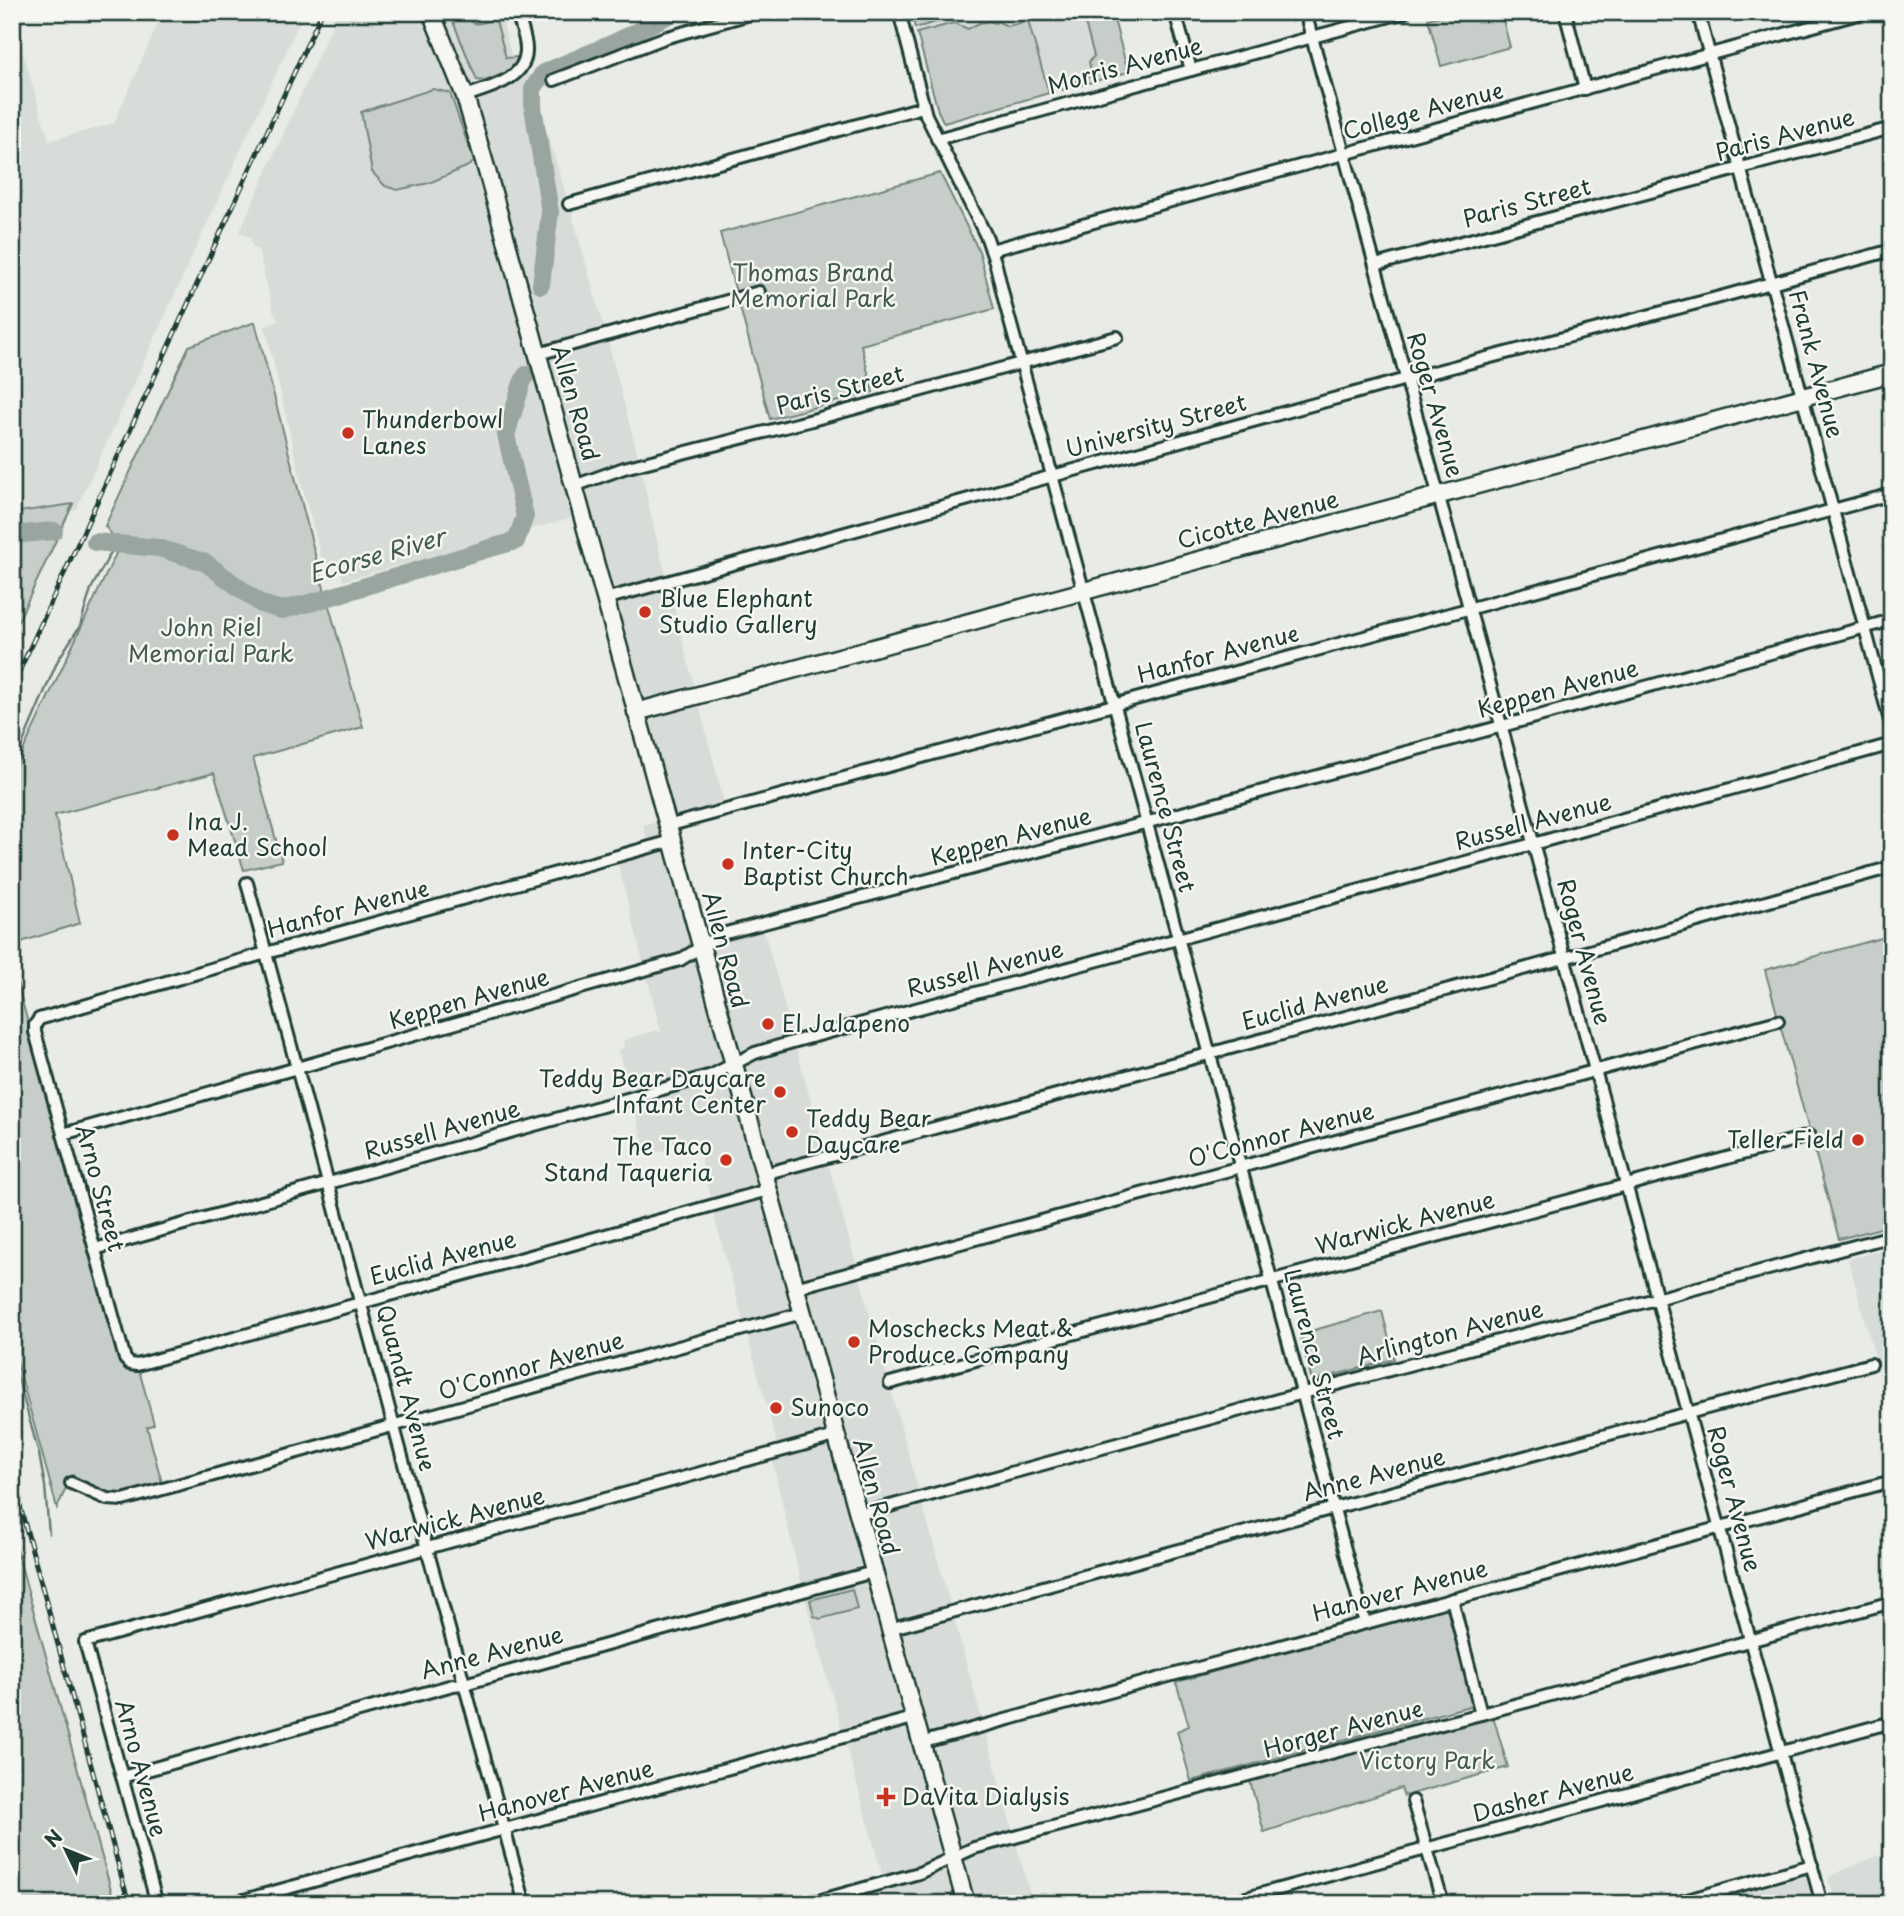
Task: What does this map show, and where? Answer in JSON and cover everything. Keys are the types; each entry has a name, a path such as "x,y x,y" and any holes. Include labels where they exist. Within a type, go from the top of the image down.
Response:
{"main road":[{"name":"Allen Road","path":"431,12 465,96 538,354 966,1904"},
{"name":"Cicotte Avenue","path":"636,712 1892,373"}],"street":[{"path":"465,96 499,84 523,65 526,43 517,12"},
{"path":"554,79 664,38 757,12"},
{"name":"Laurence Street","path":"899,12 923,107 991,250 1365,1623"},
{"path":"1175,12 1191,70"},
{"name":"Roger Avenue","path":"1305,12 1822,1904"},
{"name":"Morris Avenue","path":"937,139 1405,12"},
{"path":"1565,12 1585,89"},
{"name":"Frank Avenue","path":"1698,12 1892,728"},
{"name":"College Avenue","path":"991,250 1866,12"},
{"path":"569,204 923,107"},
{"name":"Paris Avenue","path":"1689,181 1892,128"},
{"name":"Paris Street","path":"1375,265 1689,181"},
{"name":"University Street","path":"605,599 1406,379 1892,250"},
{"path":"538,354 759,292"},
{"name":"Paris Street","path":"574,486 624,468 1117,337"},
{"name":"Hanfor Avenue","path":"37,1021 41,1017 1126,700 1892,494"},
{"name":"Keppen Avenue","path":"64,1134 680,960 722,934 1892,620"},
{"name":"Russell Avenue","path":"95,1249 712,1075 755,1053 786,1044 1533,844 1892,744"},
{"name":"Euclid Avenue","path":"130,1364 137,1365 361,1302 1211,1053 1892,867"},
{"name":"Quandt Avenue","path":"247,883 525,1904"},
{"name":"Arno Street","path":"37,1021 35,1032 125,1359 130,1364"},
{"name":"O'Connor Avenue","path":"795,1288 1778,1021"},
{"name":"Warwick Avenue","path":"890,1383 1809,1136"},
{"name":"Arlington Avenue","path":"857,1516 1303,1393 1892,1236"},
{"name":"O'Connor Avenue","path":"71,1483 107,1499 123,1500 802,1313"},
{"name":"Anne Avenue","path":"889,1629 1871,1364"},
{"name":"Warwick Avenue","path":"85,1643 835,1436"},
{"name":"Hanover Avenue","path":"920,1743 1892,1481"},
{"name":"Anne Avenue","path":"122,1777 873,1572"},
{"path":"1452,1599 1481,1714"},
{"name":"Horger Avenue","path":"807,1904 916,1874 974,1848 1892,1602"},
{"name":"Arno Avenue","path":"85,1643 157,1904"},
{"name":"Hanover Avenue","path":"229,1904 913,1718"},
{"name":"Dasher Avenue","path":"1224,1904 1892,1722"},
{"path":"1413,1801 1443,1904"},
{"path":"1673,1904 1812,1865"}],"shaded area":[{"path":"163,12 304,12 76,510 12,518 12,16 49,141 114,123"},
{"path":"338,12 500,12 513,62 522,64 524,59 606,334 726,810 668,826 701,947 762,924 1033,1904 886,1904 881,1870 803,1591 772,1460 771,1454 776,1440 711,1205 713,1204 696,1140 647,1156 618,1050 624,1048 623,1041 626,1039 658,1030 661,1032 616,857 649,847 643,825 665,819 582,515 343,581 339,565 329,565 322,560 265,326 278,321 258,249 253,249 250,237 239,233"},
{"path":"911,12 1112,12 1128,72 944,123 938,111"},
{"path":"1892,1247 1892,1419 1848,1259"},
{"path":"1888,1851 1892,1859 1892,1901 1887,1904 1836,1904 1828,1877"},
{"path":"1812,1865 1822,1904 1673,1904"}],"green space":[{"path":"449,12 468,12 470,21 476,23 495,17 506,58 518,57 512,70 485,81 477,80"},
{"path":"911,12 956,12 950,18 915,28"},
{"path":"1082,12 1112,12 1128,72 1063,90 1062,85 1092,76 1089,62 1094,56"},
{"path":"1454,12 1501,12 1510,47 1441,66 1428,19"},
{"path":"990,21 1007,26 1028,21 1049,93 944,123 938,111 917,33 954,23 968,29"},
{"path":"433,89 450,93 474,162 429,183 397,190 385,186 372,172 361,112"},
{"name":"Thomas Brand Memorial Park","path":"940,173 979,251 994,309 861,345 873,392 770,419 720,233"},
{"name":"John Riel Memorial Park","path":"255,322 320,574 363,727 253,758 282,861 244,870 214,773 55,815 80,923 12,945 12,774 120,545 105,526 189,346"},
{"path":"73,504 12,634 12,513"},
{"path":"1892,935 1892,1225 1839,1239 1765,970"},
{"path":"12,964 119,1360 127,1368 139,1370 154,1424 147,1427 162,1483 119,1495 72,1475 57,1508 12,1344"},
{"path":"1382,1311 1394,1359 1312,1381 1300,1334"},
{"path":"12,1532 26,1584 115,1904 12,1904"},
{"path":"852,1589 857,1609 820,1619 814,1616 810,1600"},
{"path":"1447,1608 1473,1705 1191,1781 1177,1731 1189,1726 1176,1682"},
{"name":"Victory Park","path":"1493,1716 1508,1767 1404,1796 1401,1788 1264,1832 1250,1781"}],"waterway":[{"name":"Ecorse River","path":"541,285 550,212 533,107 533,89 543,73 616,42 675,12"},
{"name":"Ecorse River","path":"95,542 159,548 206,563 261,604 282,610 516,541 525,516 506,435 526,375"},
{"name":"Ecorse River","path":"12,535 54,531"},
{"path":"12,768 58,660 80,626 91,589 115,545"},
{"path":"12,1357 39,1454 49,1534"},
{"path":"12,1562 21,1554"}],"railway":[{"path":"12,687 322,12"},
{"path":"12,1477 129,1904"}],"place":[{"name":"Thunderbowl Lanes","path":"348,433"},
{"name":"Blue Elephant Studio Gallery","path":"645,612"},
{"name":"Ina J. Mead School","path":"173,835"},
{"name":"Inter-City Baptist Church","path":"728,864"},
{"name":"El Jalapeno","path":"768,1024"},
{"name":"Teddy Bear Daycare Infant Center","path":"780,1092"},
{"name":"Teddy Bear Daycare","path":"792,1132"},
{"name":"Teller Field","path":"1858,1140"},
{"name":"The Taco Stand Taqueria","path":"726,1160"},
{"name":"Moschecks Meat & Produce Company","path":"854,1342"},
{"name":"Sunoco","path":"776,1408"},
{"name":"DaVita Dialysis","path":"886,1797"}]}
